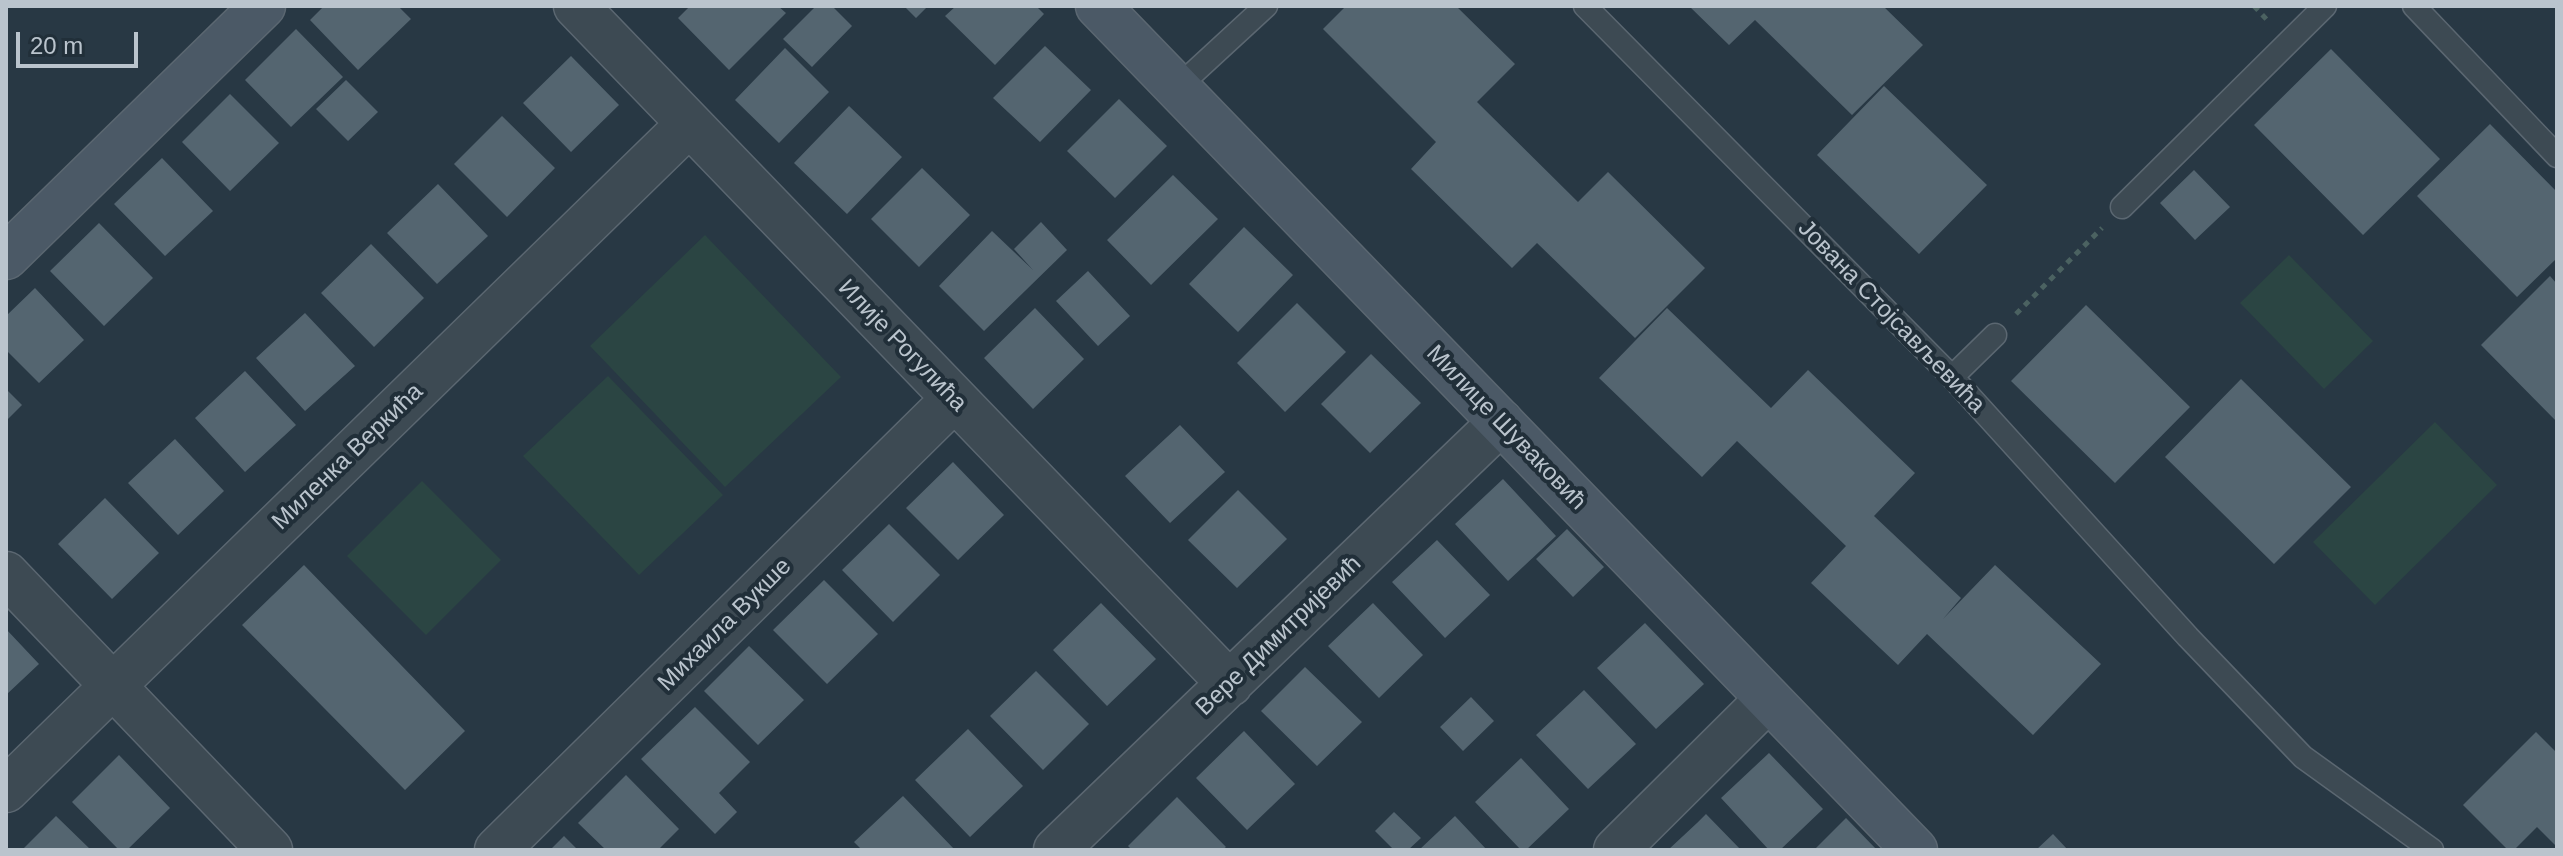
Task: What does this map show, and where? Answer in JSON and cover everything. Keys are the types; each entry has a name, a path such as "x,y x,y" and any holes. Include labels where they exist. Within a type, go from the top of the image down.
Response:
{"street":[{"path":"6,257 263,6"},
{"name":"Илије Рогулића","path":"576,6 1230,684"},
{"name":"Милице Шуваковић","path":"1098,6 1915,850"},
{"name":"Миленка Веркића","path":"6,790 689,124"},
{"name":"Михаила Вукше","path":"497,850 953,400"},
{"name":"Вере Димитријевић","path":"1056,850 1501,422"},
{"path":"6,574 270,850"},
{"path":"1616,850 1767,700"}],"lane":[{"path":"1177,88 1266,6"},
{"name":"Јована Стојсављевића","path":"1585,6 1952,377 2188,637 2303,757 2432,850"},
{"path":"2122,207 2325,6"},
{"path":"2414,6 2557,156"},
{"path":"1952,377 1995,335"}],"path":[{"path":"1995,335 2122,207"}],"green space":[{"path":"705,235 841,377 725,487 590,346"},
{"path":"2289,255 2373,341 2324,389 2240,303"},
{"path":"608,376 723,495 639,575 523,456"},
{"path":"2435,422 2497,485 2375,605 2313,542"},
{"path":"422,481 501,560 426,635 347,556"}],"building":[{"path":"324,6 398,6 411,19 358,70 310,20"},
{"path":"690,6 778,6 786,13 729,70 678,18"},
{"path":"816,6 832,6 852,26 812,67 783,39"},
{"path":"904,6 928,6 916,18"},
{"path":"956,6 1036,6 1044,14 995,65 945,16"},
{"path":"1346,6 1456,6 1515,64 1477,102 1578,202 1608,172 1705,268 1635,338 1537,243 1512,268 1411,169 1436,142 1323,29"},
{"path":"1689,6 1883,6 1923,45 1852,115 1755,20 1729,45"},
{"path":"296,29 343,77 291,127 245,80"},
{"path":"1045,46 1091,90 1040,142 993,98"},
{"path":"785,48 829,92 779,143 735,100"},
{"path":"2331,49 2440,159 2363,235 2254,125"},
{"path":"571,56 619,105 571,152 523,103"},
{"path":"346,80 378,112 348,141 316,109"},
{"path":"1884,86 1987,185 1919,254 1817,155"},
{"path":"230,94 279,143 230,191 182,142"},
{"path":"1119,99 1167,146 1115,198 1067,151"},
{"path":"849,106 902,157 847,214 794,163"},
{"path":"502,116 555,168 507,217 454,164"},
{"path":"2490,124 2557,192 2557,258 2517,297 2417,196"},
{"path":"162,158 213,211 165,256 114,204"},
{"path":"922,168 970,215 919,267 871,219"},
{"path":"2194,170 2230,207 2195,240 2160,203"},
{"path":"1173,175 1218,219 1151,285 1107,240"},
{"path":"438,184 488,236 437,284 387,233"},
{"path":"1041,222 1067,250 984,331 939,286 992,231 1033,270 1014,249"},
{"path":"99,223 153,278 104,326 50,271"},
{"path":"1244,227 1293,275 1238,332 1189,284"},
{"path":"371,244 424,298 374,347 321,293"},
{"path":"1088,271 1130,316 1098,346 1056,301"},
{"path":"2550,276 2557,284 2557,422 2481,345"},
{"path":"35,288 84,340 39,383 6,350 6,316"},
{"path":"1297,303 1346,352 1285,412 1237,363"},
{"path":"2086,305 2190,407 2115,483 2011,381"},
{"path":"1035,308 1084,359 1033,409 984,358"},
{"path":"1667,308 1771,408 1808,370 1915,473 1874,516 1961,598 1943,619 1995,565 2101,664 2033,735 1927,634 1898,665 1811,583 1846,546 1737,441 1702,477 1599,378"},
{"path":"305,313 355,366 305,411 256,358"},
{"path":"1371,354 1421,403 1370,453 1321,404"},
{"path":"245,371 296,425 245,472 195,418"},
{"path":"2241,379 2351,487 2274,564 2165,457"},
{"path":"6,389 22,405 6,421"},
{"path":"1180,425 1225,472 1170,523 1125,476"},
{"path":"175,439 224,491 178,535 128,483"},
{"path":"953,462 1004,515 958,560 906,508"},
{"path":"1503,479 1556,536 1508,581 1455,524"},
{"path":"1238,490 1287,539 1237,588 1188,540"},
{"path":"105,498 159,553 112,599 58,544"},
{"path":"889,524 940,575 893,622 842,570"},
{"path":"1567,529 1604,567 1573,597 1536,559"},
{"path":"1437,540 1490,595 1445,638 1392,582"},
{"path":"304,565 465,731 405,790 242,625"},
{"path":"824,580 878,634 827,684 773,630"},
{"path":"1101,603 1156,659 1107,706 1053,650"},
{"path":"1373,603 1423,655 1379,698 1328,646"},
{"path":"1645,623 1704,684 1656,729 1597,668"},
{"path":"6,629 39,664 6,695"},
{"path":"749,646 804,700 758,745 704,691"},
{"path":"1305,667 1362,722 1317,766 1261,711"},
{"path":"1036,671 1089,724 1043,770 990,716"},
{"path":"1584,690 1636,744 1588,789 1536,735"},
{"path":"1471,697 1494,721 1463,751 1440,727"},
{"path":"695,707 750,762 719,793 737,812 715,834 641,759"},
{"path":"968,729 1023,786 970,837 915,780"},
{"path":"1244,731 1295,784 1247,830 1196,778"},
{"path":"2536,732 2557,753 2557,847 2537,827 2514,850 2508,850 2463,805"},
{"path":"1769,753 1823,809 1780,850 1769,850 1721,798"},
{"path":"119,755 170,808 127,850 119,850 72,802"},
{"path":"1521,758 1569,809 1526,850 1521,850 1475,802"},
{"path":"626,775 679,829 658,850 606,850 578,823"},
{"path":"903,796 955,850 862,850 854,842"},
{"path":"1177,797 1226,847 1222,850 1132,850 1128,846"},
{"path":"1394,812 1421,838 1408,850 1394,850 1375,831"},
{"path":"1706,814 1741,850 1668,850 1697,823"},
{"path":"56,816 91,850 22,850"},
{"path":"1455,816 1487,850 1419,850"},
{"path":"1846,818 1877,850 1814,850"},
{"path":"2053,834 2068,850 2036,850"},
{"path":"564,836 578,850 550,850"}]}
